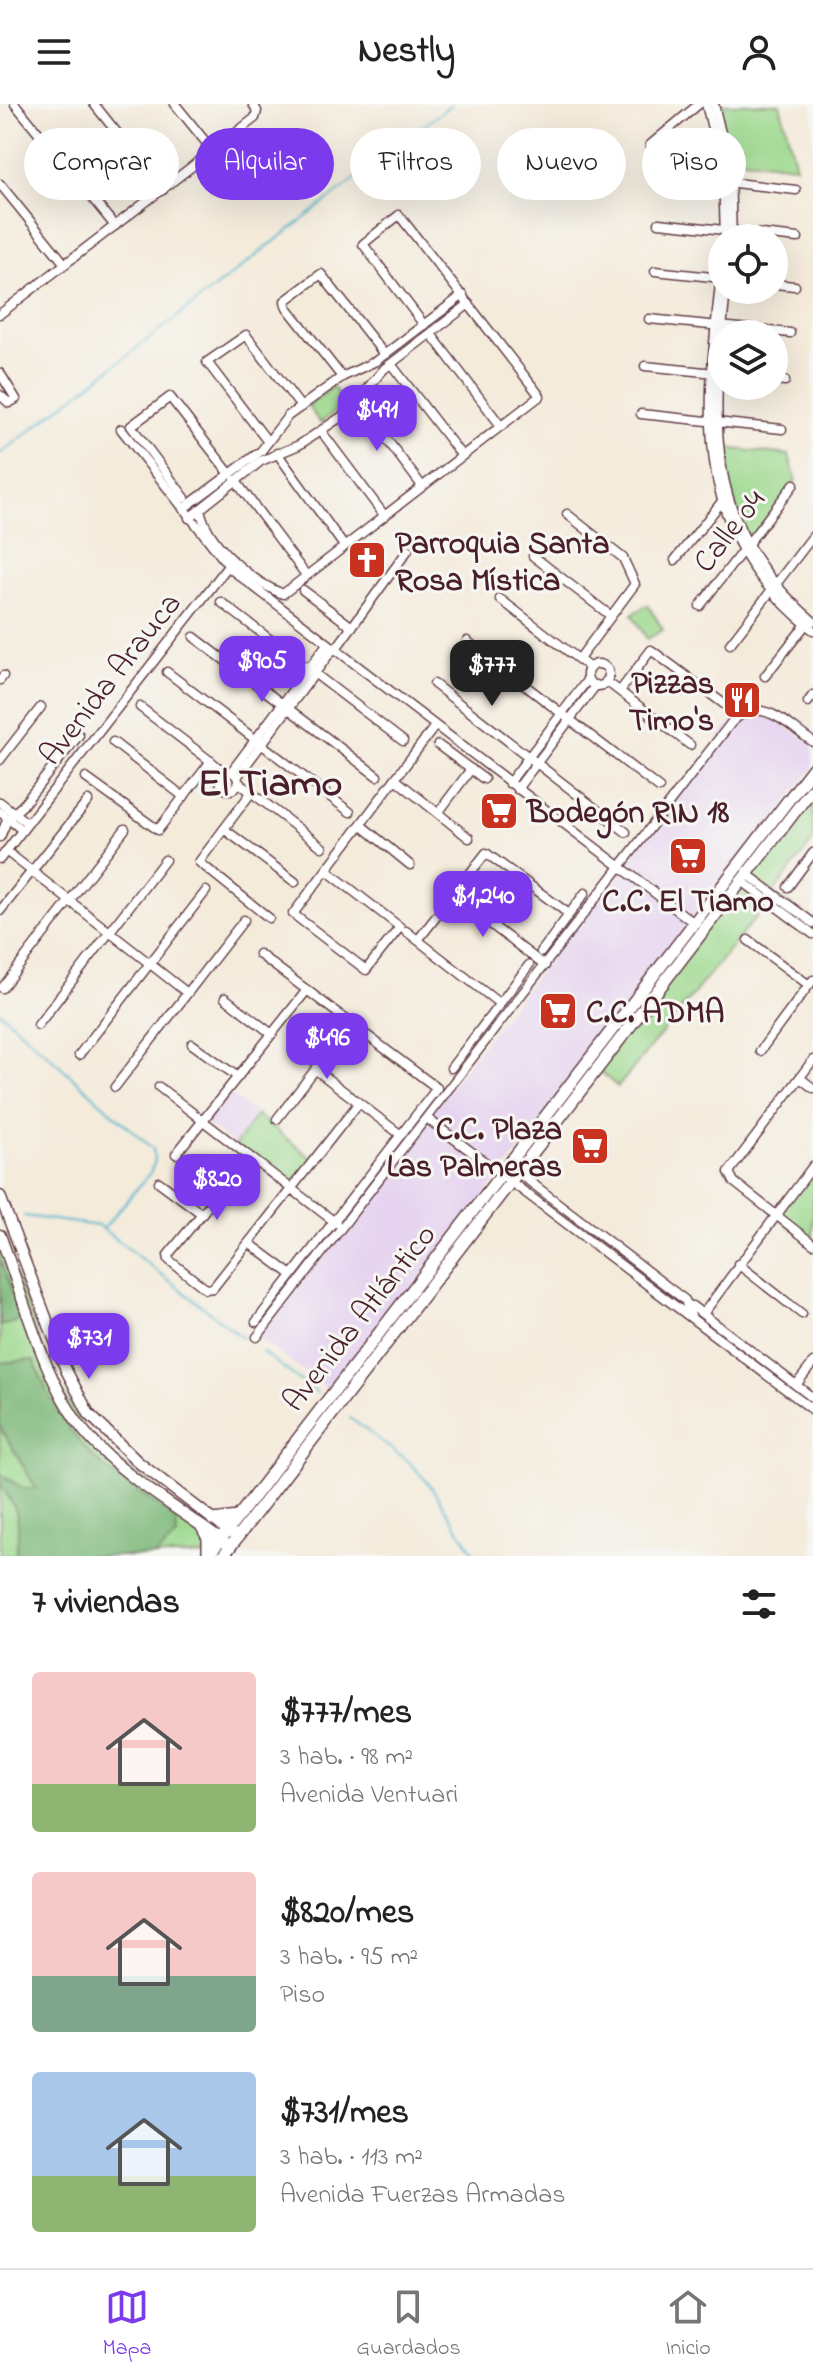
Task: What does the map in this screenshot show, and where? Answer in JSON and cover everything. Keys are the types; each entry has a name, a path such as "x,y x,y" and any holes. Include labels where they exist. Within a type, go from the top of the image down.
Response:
{"main road":[{"name":"Avenida Atlántico","path":"208,1556 227,1542 813,768"},
{"name":"Avenida Atlántico","path":"227,1542 238,1516 813,788"},
{"path":"213,1520 229,1521 238,1516"},
{"path":"202,1527 208,1538 208,1556"}],"street":[{"path":"15,104 115,226"},
{"path":"94,104 113,128"},
{"path":"175,104 195,129"},
{"path":"242,128 255,118 257,111 253,104"},
{"path":"670,128 699,104"},
{"path":"706,104 713,128"},
{"path":"714,104 718,128"},
{"path":"179,178 195,165"},
{"path":"0,184 65,264"},
{"path":"746,184 796,190"},
{"path":"0,314 150,200"},
{"path":"728,200 729,224"},
{"path":"200,509 203,522 232,559 281,593 540,396 399,215 363,244 424,325"},
{"path":"659,223 708,231"},
{"path":"788,237 798,238"},
{"path":"655,271 708,277"},
{"path":"342,377 286,306 285,301 321,274 384,354"},
{"path":"788,285 795,286"},
{"path":"183,509 258,458 284,419 342,377 371,364 463,295"},
{"path":"258,458 277,453 321,431 357,400 378,374 469,304"},
{"path":"649,319 708,325"},
{"path":"431,334 501,426"},
{"path":"268,442 207,364 243,335 301,407"},
{"path":"371,364 378,374"},
{"path":"391,364 462,456"},
{"path":"645,366 708,373"},
{"path":"0,373 16,398 9,403 0,395"},
{"path":"185,498 131,426 170,397 306,575"},
{"path":"357,400 422,486"},
{"path":"714,400 712,421 726,498 745,546 774,588 811,622 765,676"},
{"path":"641,414 782,429"},
{"path":"121,429 228,566 694,923"},
{"path":"321,431 384,515"},
{"path":"277,453 344,546"},
{"path":"189,518 233,477"},
{"name":"Calle 04","path":"700,606 794,484"},
{"path":"675,560 726,498"},
{"path":"567,514 623,558 635,584 579,659"},
{"path":"730,644 813,536"},
{"path":"233,776 312,671 352,627 408,550"},
{"path":"533,556 611,616"},
{"name":"Avenida Arauca","path":"3,855 228,566"},
{"path":"303,590 352,627"},
{"path":"500,599 590,668 592,682 513,786"},
{"path":"221,602 403,741"},
{"path":"194,637 377,776"},
{"path":"467,641 659,788"},
{"path":"620,691 651,650 724,704"},
{"path":"590,668 600,664 606,668 606,681"},
{"path":"167,672 350,812"},
{"path":"592,682 606,681 690,745"},
{"path":"434,684 626,832"},
{"path":"0,760 41,707"},
{"path":"140,707 322,847"},
{"path":"257,1337 731,723 751,709 773,715 813,742"},
{"path":"326,870 400,927 366,970 293,914 326,870 361,825 435,726"},
{"path":"0,837 7,814 22,806 79,735"},
{"path":"113,742 184,797"},
{"path":"438,745 484,779"},
{"path":"86,778 158,830 211,761"},
{"path":"438,813 471,769"},
{"path":"395,779 469,838"},
{"path":"251,793 199,862 269,918"},
{"path":"0,911 88,801"},
{"path":"0,802 7,814 25,826"},
{"path":"361,825 410,865"},
{"path":"2,988 125,829"},
{"path":"224,829 295,882"},
{"path":"418,940 486,853 569,914"},
{"path":"788,887 813,853"},
{"path":"3,855 32,871 186,992"},
{"path":"38,1025 165,860"},
{"path":"745,877 813,923"},
{"path":"745,877 813,934"},
{"path":"79,1055 206,891"},
{"path":"541,952 585,893"},
{"path":"453,895 545,966"},
{"path":"115,1087 244,920"},
{"path":"406,931 500,1004"},
{"path":"748,940 811,982 760,1051"},
{"path":"256,1322 437,1088 259,954"},
{"path":"451,1068 529,965"},
{"path":"176,1154 307,990"},
{"path":"225,998 272,1034"},
{"path":"277,1119 351,1023"},
{"path":"192,1044 238,1077"},
{"path":"813,1060 729,1172 734,1182 813,1244"},
{"path":"316,1070 401,1135"},
{"path":"800,1078 813,1088"},
{"path":"159,1087 342,1228"},
{"path":"249,1156 168,1255 169,1260 206,1289 213,1288 358,1104"},
{"path":"428,1119 510,1172 642,1274 685,1300 691,1317 813,1410"},
{"path":"703,1314 813,1166"},
{"path":"159,1182 202,1214"},
{"path":"0,1196 72,1384 89,1414 126,1452 213,1520 227,1542"},
{"path":"0,1235 59,1388 75,1418 113,1460 202,1527 227,1542"},
{"path":"249,1243 292,1275"},
{"path":"738,1264 802,1314"},
{"path":"692,1306 813,1398"},
{"path":"796,1385 813,1363"}],"shaded area":[{"path":"755,709 813,742 813,768 333,1393 257,1337 731,723"},
{"path":"226,1091 257,1115 235,1145 203,1121"}],"green space":[{"path":"714,104 780,104 796,166 746,160 746,128 720,128"},
{"path":"333,387 346,403 320,423 308,406"},
{"path":"717,447 789,455 796,481 748,543"},
{"path":"648,605 663,630 647,639 632,614"},
{"path":"813,788 813,841 773,893 813,923 813,934 769,901 618,1087 597,1069"},
{"path":"257,1115 314,1160 291,1189 235,1145"},
{"path":"813,1166 813,1244 775,1215"},
{"path":"0,1235 54,1377 89,1437 202,1527 208,1556 0,1556"},
{"path":"0,1259 18,1308 18,1321 0,1326"},
{"path":"34,1361 58,1412 92,1456 176,1521 177,1536 155,1556 15,1556 17,1515 2,1487 0,1474 25,1489 36,1488 0,1427 0,1363"}],"waterway":[{"path":"0,454 452,104"},
{"path":"0,1012 153,1149 155,1161 150,1173 103,1229"},
{"path":"24,1216 99,1226 243,1338"},
{"path":"262,1352 317,1393"},
{"path":"350,1418 409,1462 430,1485 476,1556"}],"place":[{"name":"Parroquia Santa Rosa Mística","path":"367,560"},
{"name":"Pizzas Timo's","path":"742,700"},
{"name":"Bodegón RIN 18","path":"499,811"},
{"name":"C.C. El Tiamo","path":"688,856"},
{"name":"C.C. ADMA","path":"558,1011"},
{"name":"C.C. Plaza Las Palmeras","path":"590,1146"}],"district":[{"name":"El Tiamo","path":"270,781"}]}
